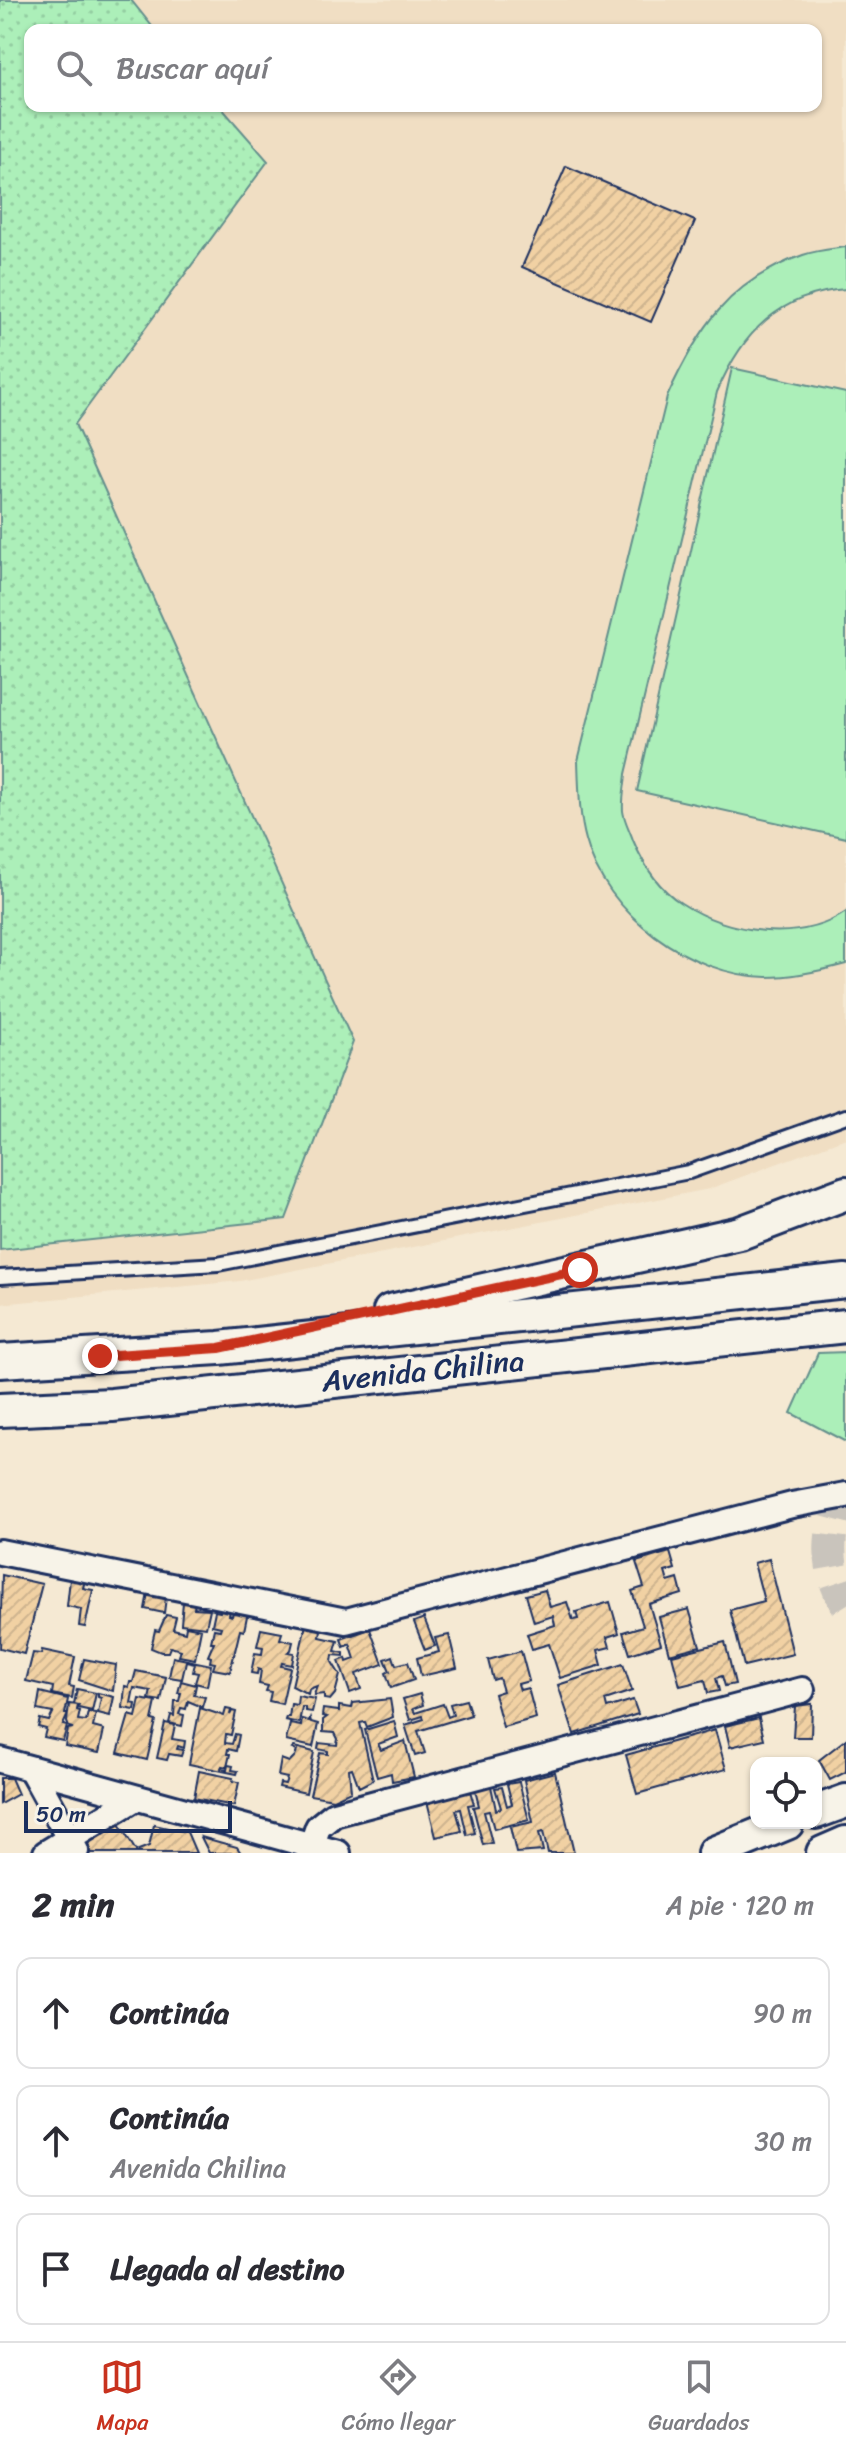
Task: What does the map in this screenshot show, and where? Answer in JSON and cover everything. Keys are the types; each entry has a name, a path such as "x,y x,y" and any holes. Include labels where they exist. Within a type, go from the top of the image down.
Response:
{"main road":[{"path":"219,1348 740,1233 846,1193"},
{"name":"Avenida Chilina","path":"0,1361 219,1348 846,1281"},
{"name":"Avenida Chilina","path":"0,1410 112,1405 846,1326"},
{"path":"822,1810 846,1801"},
{"path":"714,1853 772,1829"},
{"path":"823,1853 846,1843"}],"street":[{"path":"0,1552 346,1621 792,1505 846,1495"},
{"path":"311,1850 318,1827 334,1814 802,1690"},
{"path":"0,1760 311,1850 338,1853"},
{"path":"31,1769 74,1846"},
{"path":"46,1853 74,1846 136,1798"}],"lane":[{"path":"0,1277 233,1261 689,1172 846,1116"}],"shaded area":[{"path":"0,0 846,0 846,1138 709,1189 240,1281 0,1304"}],"green space":[{"path":"0,0 131,0 150,24 24,24 24,112 225,112 268,161 75,424 353,1042 286,1219 0,1250"},
{"path":"846,247 846,289 801,299 766,320 738,352 717,392 626,774 623,811 633,840 652,875 681,903 720,922 763,931 807,928 846,912 846,964 787,976 738,974 709,966 681,953 632,916 612,892 596,867 586,840 578,761 667,397 679,372 704,329 736,293 777,266 803,255"},
{"path":"732,368 846,393 846,838 637,791"},
{"path":"846,1352 846,1442 791,1413 818,1353"}],"building":[{"path":"566,166 695,221 651,322 522,267"},
{"path":"670,1552 675,1569 665,1572 668,1582 678,1579 682,1594 649,1604 661,1644 630,1654 623,1632 643,1626 632,1591 644,1587 636,1562"},
{"path":"769,1559 793,1654 744,1666 730,1610 764,1601 754,1563"},
{"path":"2,1575 42,1584 24,1654 0,1648"},
{"path":"78,1578 85,1580 83,1588 93,1590 85,1627 79,1626 81,1609 67,1606 70,1579 77,1581"},
{"path":"545,1590 550,1607 567,1602 573,1620 578,1619 576,1612 610,1602 619,1633 607,1637 610,1647 598,1650 602,1665 560,1678 549,1644 532,1649 527,1634 555,1625 553,1616 534,1622 526,1595"},
{"path":"148,1593 166,1597 164,1613 145,1609"},
{"path":"183,1602 195,1604 194,1608 210,1609 206,1627 181,1624"},
{"path":"222,1605 231,1607 229,1615 232,1616 234,1608 248,1611 230,1672 213,1669 215,1663 210,1662 211,1657 208,1656 214,1642 211,1642 214,1629 220,1630 221,1627 212,1625 215,1611 220,1612"},
{"path":"689,1609 700,1646 669,1654 659,1617"},
{"path":"166,1615 176,1617 173,1629 185,1632 186,1626 201,1629 195,1659 179,1656 181,1650 170,1647 168,1652 151,1648 155,1630 159,1631"},
{"path":"424,1618 435,1646 425,1650 414,1622"},
{"path":"307,1620 322,1622 320,1637 338,1641 335,1651 344,1653 344,1656 333,1655 332,1662 340,1675 335,1694 330,1700 324,1699 324,1694 314,1695 317,1686 309,1689 308,1694 292,1686"},
{"path":"261,1629 282,1633 280,1639 293,1642 288,1652 294,1653 292,1665 282,1663 281,1666 290,1668 282,1704 269,1701 271,1692 266,1691 268,1686 259,1684 261,1670 258,1669 257,1674 251,1673 255,1653 262,1654 263,1647 257,1646"},
{"path":"370,1629 383,1664 356,1674 361,1689 350,1693 339,1661 355,1659 350,1644 344,1647 341,1639"},
{"path":"449,1635 457,1668 421,1676 417,1658 439,1652 435,1638"},
{"path":"725,1642 735,1684 725,1686 722,1676 716,1678 719,1691 708,1693 705,1680 680,1686 672,1655"},
{"path":"42,1650 75,1657 69,1686 74,1687 72,1698 52,1694 53,1687 26,1681 33,1653 41,1654"},
{"path":"521,1651 529,1681 518,1684 520,1690 528,1688 536,1718 503,1727 494,1694 503,1691 499,1678 493,1680 488,1660"},
{"path":"393,1656 396,1665 408,1662 414,1680 391,1688 386,1673 390,1671 385,1659"},
{"path":"173,1657 211,1665 207,1686 195,1683 198,1673 193,1672 195,1663 186,1661 182,1679 169,1677"},
{"path":"84,1659 116,1665 113,1691 79,1680"},
{"path":"623,1664 632,1691 605,1700 607,1708 633,1700 638,1714 574,1734 558,1685"},
{"path":"136,1671 166,1677 161,1701 149,1699 151,1691 134,1688 131,1703 136,1704 135,1710 123,1708 125,1686 129,1687 133,1682"},
{"path":"181,1681 196,1685 194,1695 205,1697 202,1707 188,1701 186,1709 181,1708 179,1714 184,1715 182,1726 169,1723 171,1715 174,1716 175,1701 179,1701"},
{"path":"77,1689 96,1693 92,1711 74,1704"},
{"path":"40,1692 68,1699 63,1741 44,1737 46,1729 38,1727 40,1719 49,1721 53,1713 37,1710"},
{"path":"98,1693 114,1697 110,1716 98,1713 101,1698"},
{"path":"420,1694 423,1705 413,1709 415,1713 443,1704 448,1717 453,1715 450,1704 466,1700 471,1715 418,1731 425,1753 415,1756 405,1725 424,1719 423,1716 410,1720 403,1699"},
{"path":"298,1696 315,1699 312,1712 302,1707 299,1723 285,1720 289,1717 291,1704 297,1705"},
{"path":"140,1699 156,1702 152,1720 156,1721 147,1760 118,1753 129,1715 136,1717"},
{"path":"390,1699 393,1717 367,1727 365,1722 360,1723 373,1780 359,1787 352,1768 349,1769 351,1791 333,1799 310,1795 320,1753 328,1754 328,1751 318,1749 319,1743 337,1745 338,1739 335,1733 323,1732 323,1720 327,1717 322,1716 323,1709 339,1711 339,1706 352,1708 353,1703"},
{"path":"69,1704 78,1705 78,1720 86,1721 88,1712 96,1713 93,1727 104,1730 99,1753 65,1746 68,1729 73,1728 67,1722"},
{"path":"812,1704 811,1737 793,1737 795,1706"},
{"path":"200,1708 224,1716 226,1709 231,1710 230,1715 232,1711 236,1712 231,1735 226,1734 225,1743 232,1744 235,1734 239,1735 236,1751 228,1749 227,1767 221,1768 227,1770 228,1765 233,1766 232,1770 238,1771 237,1774 189,1764"},
{"path":"310,1718 311,1722 318,1724 313,1747 286,1741 290,1724 301,1726 302,1719 309,1721"},
{"path":"759,1718 764,1739 730,1747 725,1726"},
{"path":"394,1721 398,1737 378,1744 381,1750 405,1741 414,1777 392,1781 391,1773 377,1777 365,1730"},
{"path":"165,1723 175,1725 172,1739 185,1741 184,1748 178,1746 177,1749 183,1750 181,1756 169,1754 167,1760 157,1758"},
{"path":"715,1730 726,1769 637,1794 626,1755"},
{"path":"846,1739 846,1772 830,1780 822,1765 822,1758"},
{"path":"292,1749 314,1752 306,1793 279,1787 280,1783 285,1784 287,1778 278,1776 281,1759 289,1762 297,1751"},
{"path":"199,1771 239,1782 234,1806 194,1798"},
{"path":"555,1772 574,1853 548,1853 543,1832 539,1833 543,1851 516,1853 510,1827 533,1822 524,1780"},
{"path":"0,1778 11,1778 18,1794 0,1804"},
{"path":"519,1782 529,1820 494,1829 489,1811 484,1812 492,1843 483,1845 473,1807 479,1806 475,1790 491,1786 496,1810 501,1808 495,1788 502,1787 507,1806 512,1804 507,1784"},
{"path":"470,1791 474,1804 468,1805 475,1833 467,1835 461,1809 456,1810 462,1831 436,1837 427,1801"},
{"path":"116,1819 136,1851 149,1846 154,1825 187,1832 196,1853 88,1853 81,1840"},
{"path":"201,1837 237,1847 241,1853 209,1853"}],"tunnel":[{"path":"846,1490 834,1518 830,1548 834,1577 846,1605"}],"route":[{"path":"100,1356 219,1348 580,1270"}]}
